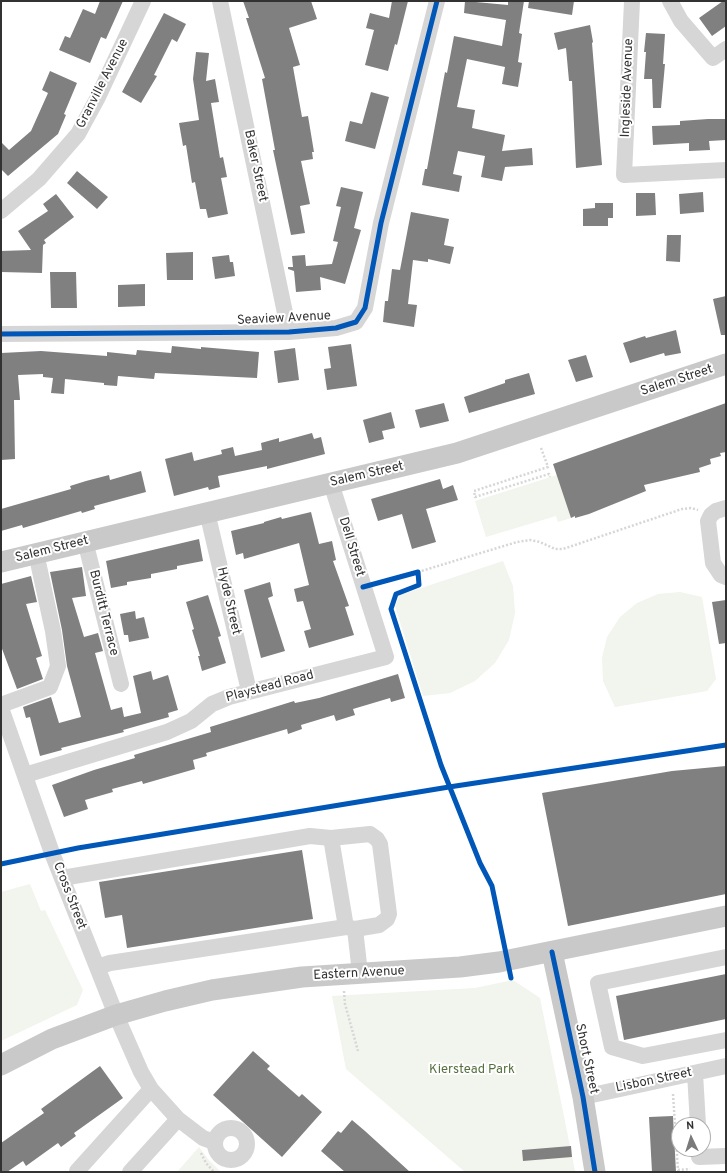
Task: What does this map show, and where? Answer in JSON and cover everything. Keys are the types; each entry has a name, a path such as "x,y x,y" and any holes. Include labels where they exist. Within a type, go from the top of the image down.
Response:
{"main road":[{"name":"Salem Street","path":"1,562 457,453 726,364"},
{"name":"Eastern Avenue","path":"1,1065 52,1039 116,1015 165,1001 247,983 460,967 552,952 726,916"},
{"name":"Short Street","path":"552,952 582,1096 595,1172"}],"street":[{"name":"Granville Avenue","path":"1,211 39,179 78,134 97,99 144,1"},
{"name":"Baker Street","path":"220,1 289,332"},
{"name":"Seaview Avenue","path":"1,334 289,332 336,328 356,322 365,308 381,223 437,1"},
{"name":"Ingleside Avenue","path":"632,1 624,175 726,170"},
{"path":"670,1 681,21 713,58 726,49"},
{"name":"Dell Street","path":"331,482 386,657"},
{"path":"726,508 716,511 710,516 708,521 713,563 721,575 726,577"},
{"name":"Hyde Street","path":"207,512 249,691"},
{"name":"Burditt Terrace","path":"86,541 121,684"},
{"path":"1,706 50,687 58,666 53,631 36,553"},
{"name":"Playstead Road","path":"25,775 167,732 192,721 220,700 249,691 386,657"},
{"name":"Cross Street","path":"1,706 62,878 116,1015 151,1090 178,1119 203,1138 214,1142"},
{"path":"62,878 310,836 330,838 366,834 375,837 380,844 389,914 387,919 379,925 110,963 97,967"},
{"path":"330,838 351,928 351,974"},
{"path":"726,957 598,983 612,1047 643,1056 726,1042"},
{"path":"656,1053 661,1080"},
{"name":"Lisbon Street","path":"582,1096 726,1066"},
{"path":"695,1073 698,1117"},
{"path":"76,1171 151,1090"},
{"path":"130,1172 178,1119"},
{"path":"711,1157 726,1156"}],"path":[{"path":"541,448 548,467 474,491 475,497 549,474 550,477"},
{"path":"411,574 517,542 530,540 540,542 555,549 569,547 682,509 698,510 710,516"},
{"path":"418,572 419,579"},
{"path":"351,974 345,1004 358,1050"},
{"path":"673,1094 674,1116"}],"green space":[{"path":"557,475 571,518 558,522 556,516 486,537 475,501"},
{"path":"503,561 513,586 515,613 509,640 495,663 475,681 450,693 423,696 395,606 400,595"},
{"path":"680,592 702,597 716,679 707,691 615,707 603,681 602,658 607,637 620,617 637,603 658,594"},
{"path":"30,884 41,911 45,910 83,990 77,1005 1,1041 1,892"},
{"name":"Kierstead Park","path":"513,980 540,998 575,1171 465,1172 346,1069 332,996 475,988"},
{"path":"199,1147 221,1172 177,1172"}],"building":[{"path":"100,1 123,1 106,39 101,37 90,63 59,50 65,36 70,38 83,9 95,14"},
{"path":"243,1 311,1 317,19 289,28 300,65 293,67 302,117 308,116 314,152 312,152 313,159 301,161 310,204 300,206 305,233 291,235 273,150 275,150 262,79 265,78 246,18 249,18"},
{"path":"392,1 408,1 397,45 395,44 388,71 365,65 374,30 366,28 370,13 389,18"},
{"path":"465,1 508,5 508,1 524,1 519,33 522,34 518,62 522,63 518,87 502,84 505,67 467,59 457,107 475,110 472,128 505,135 502,151 532,148 533,165 505,167 502,181 481,177 485,156 458,151 453,174 462,176 459,192 422,185 425,169 427,169 445,72 447,73 454,36 502,46 506,20 464,13"},
{"path":"529,1 574,1 572,15 528,8"},
{"path":"723,1 726,1 726,26 712,36 699,18"},
{"path":"164,13 186,24 177,42 172,39 154,75 157,76 141,103 122,92"},
{"path":"590,25 593,42 602,165 576,168 572,81 569,81 566,48 558,50 554,33"},
{"path":"646,33 665,34 663,64 665,64 661,108 653,108 652,79 644,79"},
{"path":"196,52 209,53 206,81 215,79 219,102 211,103 220,158 223,157 227,177 221,178 228,214 208,218 206,209 200,209 195,182 192,183 186,145 183,146 179,123 199,120 193,79"},
{"path":"50,71 77,83 64,114 66,115 58,134 8,176 1,169 1,142 9,150 31,131 48,93 42,90"},
{"path":"371,92 389,97 375,149 345,141 350,121 362,124"},
{"path":"726,119 726,140 709,141 710,150 689,151 689,143 653,145 652,126 680,125 680,121"},
{"path":"77,171 108,197 97,209 67,183"},
{"path":"341,187 363,192 354,228 361,230 345,284 320,277 321,290 296,292 294,271 288,269 288,267 293,267 292,256 305,255 306,266 332,264 338,242 333,241 341,207 336,206"},
{"path":"703,192 704,212 680,214 679,194"},
{"path":"636,193 655,193 656,215 636,216"},
{"path":"56,194 74,217 44,240 46,243 43,245 42,273 1,272 1,251 31,250 18,231 48,211 43,204"},
{"path":"595,203 613,203 613,218 608,218 608,226 583,226 583,209 595,208"},
{"path":"411,212 449,219 444,245 454,247 450,264 428,259 428,262 413,260 408,304 417,305 414,327 383,322 385,301 388,301 392,269 400,270"},
{"path":"667,235 681,235 680,262 666,261"},
{"path":"193,252 193,280 167,280 166,253"},
{"path":"229,255 230,262 233,262 235,276 215,279 212,257"},
{"path":"50,272 76,272 77,308 51,308"},
{"path":"145,284 145,306 118,307 118,285"},
{"path":"726,296 726,335 721,335 713,299"},
{"path":"676,330 681,353 665,356 664,353 630,363 623,343 645,336 646,338"},
{"path":"351,344 357,386 327,390 324,369 331,368 328,347"},
{"path":"172,346 259,352 257,378 155,373 154,379 118,376 117,386 104,385 104,383 65,379 64,394 51,393 53,378 43,377 43,374 18,375 20,400 14,400 15,459 1,460 1,353 41,351 107,356 107,352 136,355 137,350 171,353"},
{"path":"295,348 299,380 278,383 274,351"},
{"path":"586,355 593,377 576,382 568,360"},
{"path":"529,373 535,394 469,413 464,397 505,383 505,380"},
{"path":"444,403 449,421 420,428 415,410"},
{"path":"726,403 726,452 720,453 721,456 710,459 711,464 699,468 700,472 644,485 646,491 589,514 571,518 553,464"},
{"path":"391,412 395,428 382,431 384,439 369,443 363,420"},
{"path":"312,433 314,439 321,437 325,454 267,469 267,466 218,476 220,487 209,490 208,487 174,496 165,459 192,452 194,461 222,454 221,450 233,447 235,456 262,450 261,443 279,438 279,442"},
{"path":"141,471 146,492 94,506 95,509 82,513 81,511 23,528 22,525 1,531 1,509 71,489 70,486 86,481 109,475 110,480"},
{"path":"440,479 443,489 453,485 458,500 426,509 436,542 412,549 402,514 378,521 371,499"},
{"path":"311,512 319,544 332,541 336,560 333,561 349,606 345,607 354,635 309,648 304,631 311,629 303,601 297,602 294,589 309,585 299,543 244,559 243,553 236,555 231,531 281,517 282,519"},
{"path":"199,539 203,561 177,566 177,569 151,574 151,578 127,582 127,585 111,588 106,561"},
{"path":"82,567 86,596 72,598 84,637 98,633 103,651 95,653 111,710 122,707 124,717 141,713 133,676 151,671 153,680 168,675 178,710 168,713 169,717 123,730 124,732 61,748 62,750 40,756 30,717 26,718 23,707 51,697 59,723 81,717 67,666 62,630 50,572"},
{"path":"31,576 37,602 26,604 42,656 36,658 43,679 17,689 1,646 1,584"},
{"path":"270,582 273,596 268,598 285,651 261,658 244,590"},
{"path":"208,595 221,636 218,637 226,663 202,671 198,656 200,656 192,630 194,629 186,602"},
{"path":"726,600 726,643 719,644 712,602"},
{"path":"135,611 136,619 144,617 149,638 129,642 128,635 124,635 120,614"},
{"path":"398,674 405,698 391,702 390,698 353,709 355,715 336,721 334,715 301,725 302,729 288,734 287,729 206,753 207,756 193,760 195,769 143,784 142,781 112,789 113,792 85,800 88,809 64,817 52,785 94,770 135,758 134,755 211,732 210,727 294,701 295,703 319,698"},
{"path":"726,766 726,894 568,926 542,793 672,771"},
{"path":"302,850 313,919 127,948 122,915 105,918 99,882"},
{"path":"726,974 726,1019 624,1040 616,996"},
{"path":"253,1051 270,1066 267,1069 299,1097 302,1094 322,1112 282,1157 213,1095"},
{"path":"100,1066 123,1098 74,1133 76,1136 61,1147 58,1143 26,1166 23,1161 7,1172 1,1172 1,1143 44,1113 41,1109"},
{"path":"673,1116 671,1117 671,1157 675,1157 676,1172 652,1172 649,1117"},
{"path":"352,1120 410,1172 345,1172 321,1151 338,1131 341,1133"},
{"path":"571,1146 572,1157 523,1161 522,1150"}],"cycle path":[{"path":"1,334 289,332 336,328 356,322 365,308 381,223 437,1"},
{"path":"363,587 418,572 419,585 396,594 391,609 441,765 480,863 492,886 511,978"},
{"path":"1,864 78,848 449,787 726,745"},
{"path":"552,952 583,1097 595,1172"}]}
